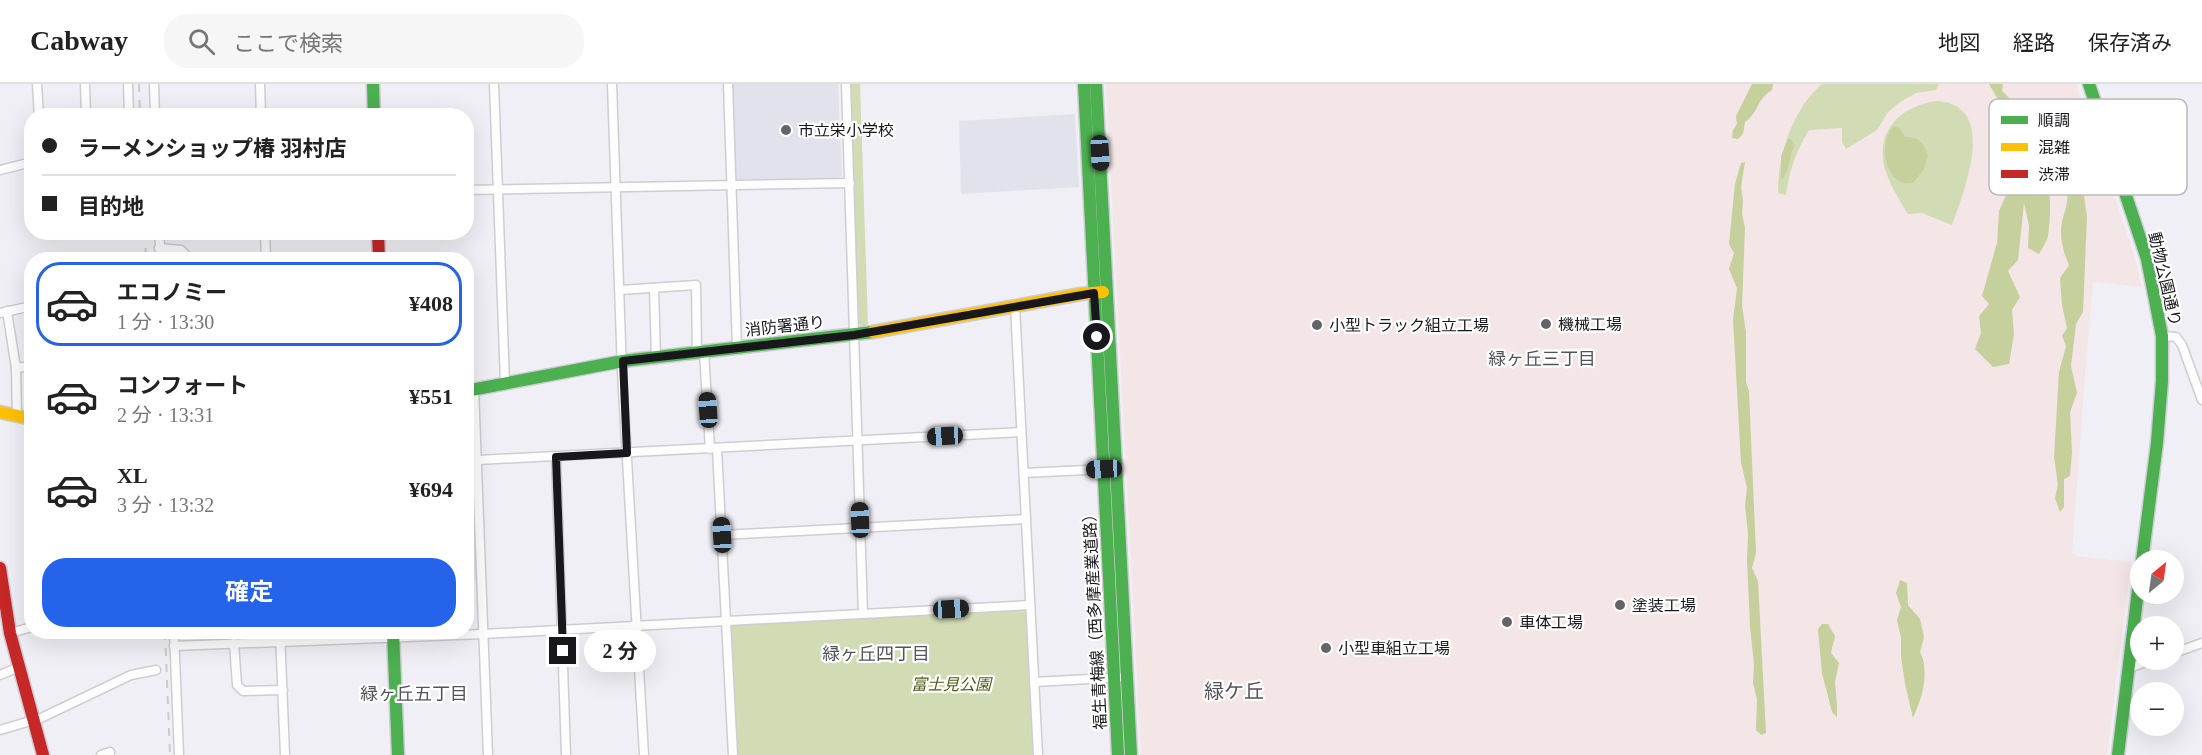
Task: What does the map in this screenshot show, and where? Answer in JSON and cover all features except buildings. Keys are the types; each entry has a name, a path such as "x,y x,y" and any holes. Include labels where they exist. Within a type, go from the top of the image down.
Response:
{"street":[{"path":"37,84 38,108"},
{"path":"85,84 86,108"},
{"path":"128,84 128,108"},
{"path":"154,84 155,108"},
{"path":"260,84 261,108"},
{"path":"373,84 374,108"},
{"path":"494,84 505,383"},
{"path":"612,84 627,453 644,755"},
{"path":"728,84 737,348"},
{"path":"846,84 863,614"},
{"name":"福生青梅線（西多摩産業道路）","path":"1084,84 1101,292"},
{"name":"福生青梅線（西多摩産業道路）","path":"1096,84 1101,292 1110,469 1121,678 1131,755"},
{"name":"動物公園通り","path":"2089,84 2094,99"},
{"path":"0,170 24,164"},
{"path":"474,190 850,183"},
{"name":"動物公園通り","path":"2126,195 2147,258 2162,336 2162,381 2143,550"},
{"path":"159,240 159,252"},
{"path":"159,248 183,252"},
{"path":"620,291 696,285 701,352 714,449 722,535 733,755"},
{"path":"654,288 657,357"},
{"name":"消防署通り","path":"474,389 623,361 854,335 1101,292"},
{"path":"1016,306 1038,755"},
{"path":"17,416 16,368 4,312 24,308"},
{"path":"2162,336 2175,337 2182,345 2202,400"},
{"path":"16,368 24,367"},
{"path":"0,412 24,417"},
{"path":"474,425 478,460 488,755"},
{"path":"478,460 1022,432"},
{"path":"556,457 566,755"},
{"path":"1024,473 1110,469"},
{"path":"722,535 1026,519"},
{"path":"0,568 10,633 42,755"},
{"path":"2118,755 2136,604"},
{"path":"474,634 1030,605"},
{"path":"10,633 24,629"},
{"path":"174,639 178,755"},
{"path":"174,646 328,639"},
{"path":"393,639 398,755"},
{"path":"280,642 285,755"},
{"path":"2184,649 2202,643"},
{"path":"234,644 237,685 243,691 283,690"},
{"path":"0,675 19,667"},
{"path":"0,730 66,707 131,675 156,670"},
{"path":"1034,682 1121,678"},
{"name":"福生青梅線（西多摩産業道路）","path":"1118,755 1121,678"}],"shaded area":[{"name":"市立栄小学校","path":"731,84 838,84 842,175 839,178 737,180 735,178"},
{"path":"1106,84 2076,84 2081,99 1989,99 1989,195 2114,195 2142,287 2093,282 2085,375 2072,553 2076,556 2130,562 2107,755 1141,755"},
{"path":"1075,114 1079,187 961,194 959,121"},
{"path":"474,502 477,580 474,580"}],"green space":[{"path":"849,84 860,84 868,325 862,327 858,323"},
{"path":"1752,84 1773,84 1772,90 1745,122 1743,134 1738,139 1732,138 1737,124 1736,116"},
{"path":"1822,84 1939,85 1936,90 1916,93 1900,102 1888,112 1877,130 1846,149 1842,142 1842,128 1809,130 1794,161 1786,195 1778,193 1781,164 1789,134 1802,107"},
{"path":"1989,84 2003,84 2002,91 2010,99 1998,99"},
{"path":"1938,101 1957,106 1968,118 1972,134 1969,173 1952,225 1922,213 1908,214 1890,183 1883,158 1883,145 1893,123 1912,108"},
{"path":"1894,126 1899,127 1905,137 1920,141 1928,155 1924,169 1913,183 1904,183 1896,179 1887,165 1885,148"},
{"path":"1788,139 1791,139 1794,146 1782,180 1781,156"},
{"path":"1745,162 1741,187 1745,228 1742,306 1746,332 1746,382 1749,391 1756,553 1752,568 1758,581 1766,733 1761,735 1756,730 1757,700 1753,683 1754,664 1747,560 1748,534 1745,506 1747,488 1741,463 1733,319 1737,288 1729,269 1734,253 1729,244 1735,184 1741,163"},
{"path":"2006,195 2049,195 2048,236 2039,254 2028,248 2029,226 2024,203 2018,260 2008,271 2020,297 2012,310 2014,334 2009,364 1993,367 1975,349 1981,333 1979,316 1989,304 1982,296 1997,243 1999,211"},
{"path":"2067,195 2084,195 2087,217 2083,312 2076,324 2071,366 2077,393 2070,412 2072,452 2070,476 2064,479 2064,507 2060,512 2055,498 2058,485 2054,457 2059,372 2066,346 2062,336 2067,328 2060,278 2069,265 2061,233"},
{"path":"1900,580 1907,583 1908,605 1920,619 1924,637 1920,652 1924,668 1924,685 1913,718 1905,684 1897,620 1901,607 1896,593"},
{"name":"富士見公園","path":"1024,609 1027,613 1034,755 737,755 730,628 733,625"},
{"path":"1822,624 1828,624 1835,636 1831,653 1839,663 1835,682 1837,717 1832,712 1822,673 1818,629"}],"railway":[{"path":"139,84 140,108"},
{"path":"145,240 146,252"},
{"path":"165,639 170,755"}],"traffic: fast":[{"path":"373,84 374,108"},
{"path":"1084,84 1118,755"},
{"path":"1096,84 1131,755"},
{"path":"2089,84 2094,99"},
{"path":"2126,195 2147,259 2162,336 2162,381 2157,443 2143,550"},
{"path":"474,389 623,361 873,332"},
{"path":"2118,755 2136,604"},
{"path":"393,639 398,755"}],"traffic: slow":[{"path":"873,332 1103,292"},
{"path":"0,412 24,417"}],"traffic: jam":[{"path":"378,240 379,252"},
{"path":"0,568 10,633 43,755"}],"place":[{"name":"市立栄小学校","path":"786,130"},
{"name":"機械工場","path":"1546,324"},
{"name":"小型トラック組立工場","path":"1317,325"},
{"name":"塗装工場","path":"1620,605"},
{"name":"車体工場","path":"1507,622"},
{"name":"小型車組立工場","path":"1326,648"}],"district":[{"name":"緑ヶ丘三丁目","path":"1542,359"},
{"name":"緑ヶ丘四丁目","path":"876,654"},
{"name":"緑ケ丘","path":"1234,691"},
{"name":"緑ヶ丘五丁目","path":"414,694"}],"route":[{"path":"563,651 556,457 627,453 623,361 854,335 1094,293 1097,337"}]}
